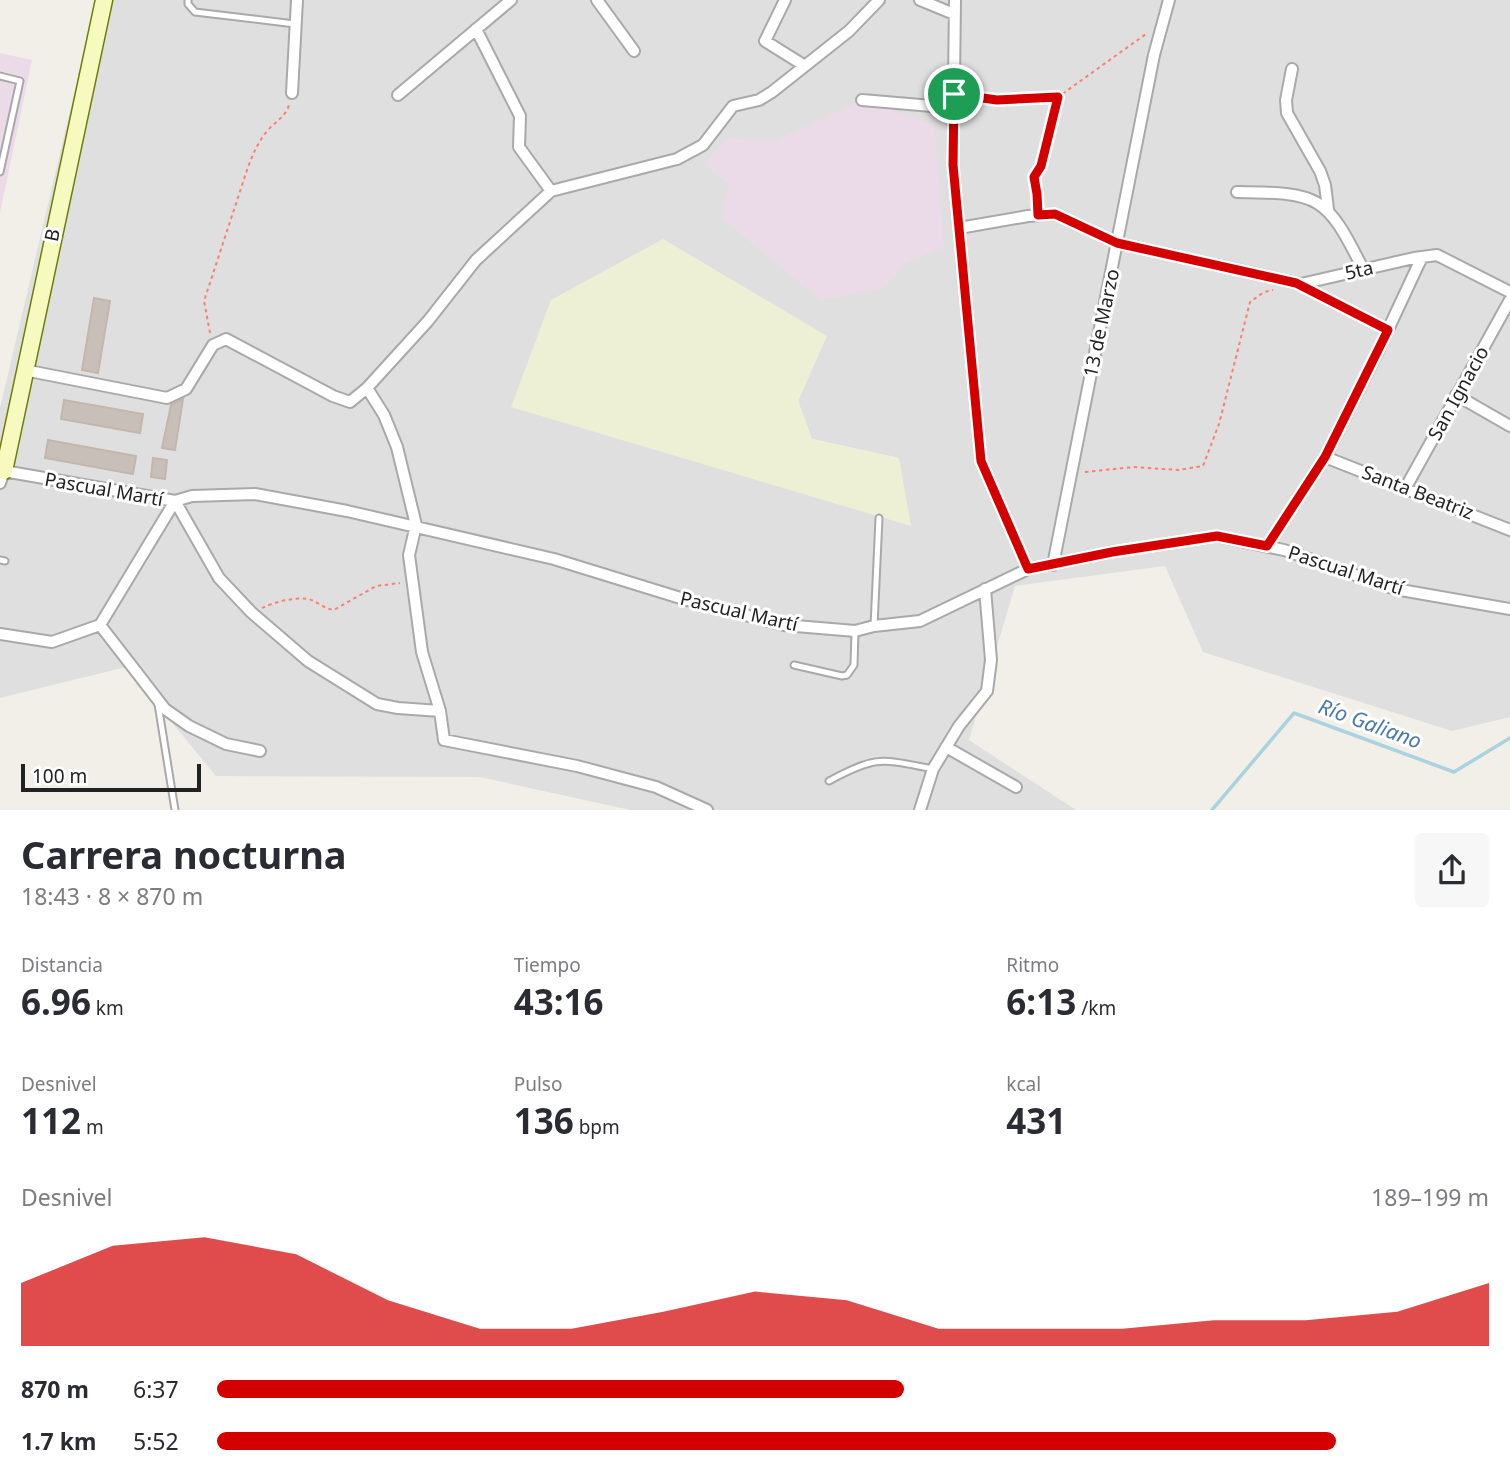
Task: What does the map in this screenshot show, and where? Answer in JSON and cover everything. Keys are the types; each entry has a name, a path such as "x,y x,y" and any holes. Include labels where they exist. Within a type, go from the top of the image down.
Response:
{"street":[{"name":"B","path":"1,475 104,0"},
{"path":"292,93 297,0"},
{"path":"398,94 511,0"},
{"path":"597,0 634,51"},
{"path":"785,0 765,41 805,66"},
{"path":"24,370 167,398 186,389 213,345 226,339 333,396 350,402 367,388 428,321 476,260 551,191 677,159 703,145 733,106 759,100 849,31 879,0"},
{"path":"920,0 954,14"},
{"path":"955,0 953,165 981,461 1028,569"},
{"path":"1156,0 1168,4"},
{"name":"13 de Marzo","path":"1053,565 1168,4"},
{"path":"476,29 520,116 519,147 551,191"},
{"path":"1292,69 1286,100 1287,113 1320,171 1328,209 1363,269"},
{"path":"862,100 932,106 954,94"},
{"path":"1237,192 1288,192 1307,197 1328,209"},
{"name":"5ta","path":"959,228 1055,214 1117,243 1300,284 1437,255 1510,292"},
{"path":"1267,546 1325,457 1422,257"},
{"path":"1296,283 1388,330"},
{"name":"San Ignacio","path":"1406,487 1510,300"},
{"path":"367,388 384,415 397,447 416,525 409,555 422,652 440,711 443,740 577,766 656,787 707,810"},
{"path":"1456,394 1510,426"},
{"name":"Santa Beatriz","path":"1325,457 1510,530"},
{"name":"Pascual Martí","path":"1,475 174,501 192,496 255,494 416,525 554,559 687,600 783,625 855,631 920,621 1028,569 1112,552 1217,536 1284,550 1395,589 1510,610"},
{"path":"0,634 52,642 100,625 174,501 219,578 251,612 308,661 377,704 440,711"},
{"path":"920,810 933,769 959,726 988,691 991,660 985,589"},
{"path":"100,625 165,709 188,726 226,744 260,751"},
{"path":"946,747 1016,787"}],"lane":[{"path":"188,0 195,12 296,24"},
{"path":"0,76 20,81 0,172"},
{"path":"874,626 879,518"},
{"path":"794,665 847,675 854,664 855,631"},
{"path":"157,697 175,810"},
{"path":"830,781 857,766 879,760 933,769"}],"path":[{"path":"954,94 997,100 1058,97 1162,25"},
{"path":"213,345 204,301 255,148 267,131 288,111 292,93"},
{"path":"1038,215 1034,177 1041,166 1058,97"},
{"path":"1070,474 1134,467 1178,471 1203,466 1219,425 1250,302 1264,292 1296,283"},
{"path":"251,612 275,602 307,599 328,610 334,610 376,586 413,581"}],"shaded area":[{"path":"96,0 1510,0 1510,717 1452,731 1203,652 1165,566 1015,586 969,740 1076,810 630,810 480,777 216,776 126,667 0,698 0,408","holes":["826,335 798,401 812,439 899,458 511,406"]},
{"path":"0,53 32,60 0,213"},
{"path":"862,100 934,125 944,247 905,263 883,288 821,300 722,218 729,183 703,164 728,138 775,141"}],"green space":[{"path":"663,239 827,336 798,401 812,439 899,458 911,526 511,407 551,300"}],"building":[{"path":"94,298 110,301 98,373 82,370"},
{"path":"183,399 175,450 162,448 171,405"},
{"path":"64,400 143,414 140,433 61,419"},
{"path":"48,440 136,456 133,474 45,458"},
{"path":"153,458 167,460 165,479 151,477"}],"waterway":[{"name":"Río Galiano","path":"1212,810 1294,713 1454,772 1510,738"}],"route":[{"path":"954,94 997,100 1058,97 1041,166 1034,177 1038,215 1055,214 1117,243 1296,283 1388,330 1325,457 1267,546 1217,536 1112,552 1028,569 981,461 953,165 954,94"}]}
